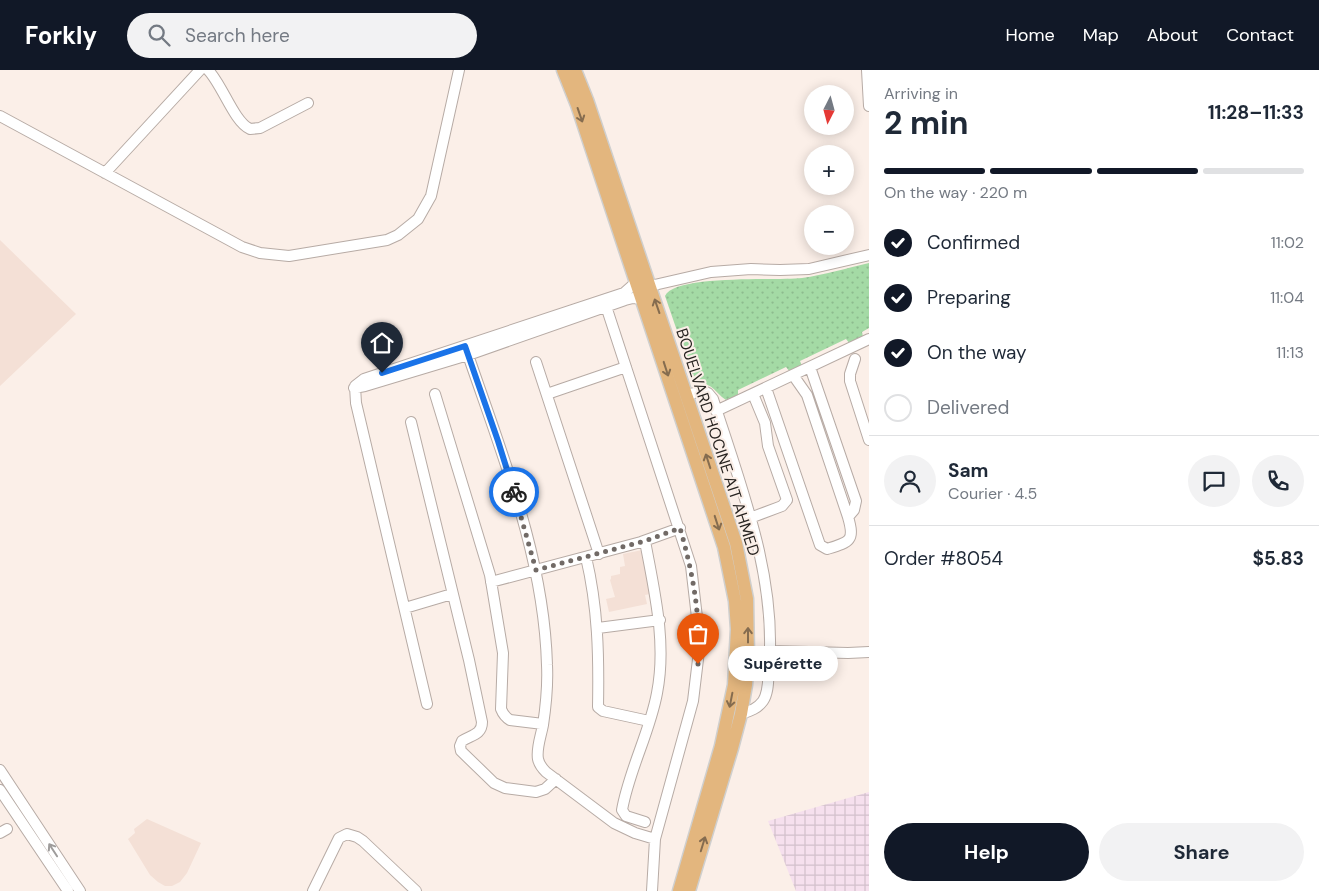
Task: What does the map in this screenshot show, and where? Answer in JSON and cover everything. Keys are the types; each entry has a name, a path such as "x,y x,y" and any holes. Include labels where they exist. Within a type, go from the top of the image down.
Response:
{"main road":[{"path":"563,70 577,105 643,300 724,547 735,601 737,629 736,666 729,712 679,891"},
{"name":"BOUELVARD HOCINE AIT AHMED","path":"575,70 587,100 687,396 736,543 742,571 747,609 748,657 741,714 690,891"}],"street":[{"path":"105,173 200,70"},
{"path":"208,70 215,78 241,123 250,129 260,128 308,103"},
{"path":"0,116 242,247 260,253 289,256 387,240 409,228 418,219 431,196 459,70"},
{"path":"867,70 869,106"},
{"path":"650,286 711,272 751,269 809,269 869,255"},
{"path":"427,704 358,412 354,388 365,386 605,303 624,293 636,280"},
{"path":"605,303 629,299 643,300"},
{"path":"605,303 680,528 691,566 696,601 699,651 697,676 687,725 655,839 652,891"},
{"path":"716,410 869,340"},
{"path":"467,351 498,441 536,570 542,607 547,666 546,695 538,760 542,768 614,823 635,834 655,839"},
{"path":"855,359 850,374 850,381 869,440"},
{"path":"536,362 599,554"},
{"path":"547,394 626,367"},
{"path":"810,367 856,501 854,510 848,517"},
{"path":"766,388 822,548 830,549 850,539 852,531 807,395 793,375"},
{"path":"687,396 697,391 705,391 713,398 750,518 768,593 770,651 767,692 758,707 741,714"},
{"path":"435,394 491,582 503,651 502,713 510,720 543,724"},
{"path":"750,518 785,505 787,500 768,446 764,423 753,394"},
{"path":"411,422 469,660 482,725 479,733 462,741 461,750 494,783 506,788 536,792 545,789 556,779"},
{"path":"491,582 645,541 680,528"},
{"path":"645,541 660,620 659,682 622,810 624,814 645,822"},
{"path":"586,557 598,628 599,708 649,721"},
{"path":"404,608 452,594"},
{"path":"598,628 660,620"},
{"path":"770,651 869,652"},
{"path":"0,770 80,891"},
{"path":"0,790 68,891"},
{"path":"313,891 339,838 347,834 363,841 416,891"}],"shaded area":[{"path":"0,240 76,314 0,386"},
{"path":"642,550 650,594 645,595 647,604 609,612 606,599 615,597 610,580 611,576 620,574 620,567 625,566 623,554"},
{"path":"869,792 869,891 796,891 768,821"},
{"path":"147,819 201,843 187,873 180,882 172,886 165,886 150,875 128,839 135,833 134,829"}],"green space":[{"path":"869,263 869,328 862,332 863,337 850,344 846,339 800,361 802,366 790,372 786,367 738,390 738,395 726,400 710,386 695,383 665,296 673,289 687,284 706,281 802,278"}],"way so far":[{"path":"514,492 536,570 645,541 680,528 691,566 696,601 698,664"}],"place":[{"name":"Supérette","path":"698,664"}],"route":[{"path":"382,373 465,346 514,492"}]}
